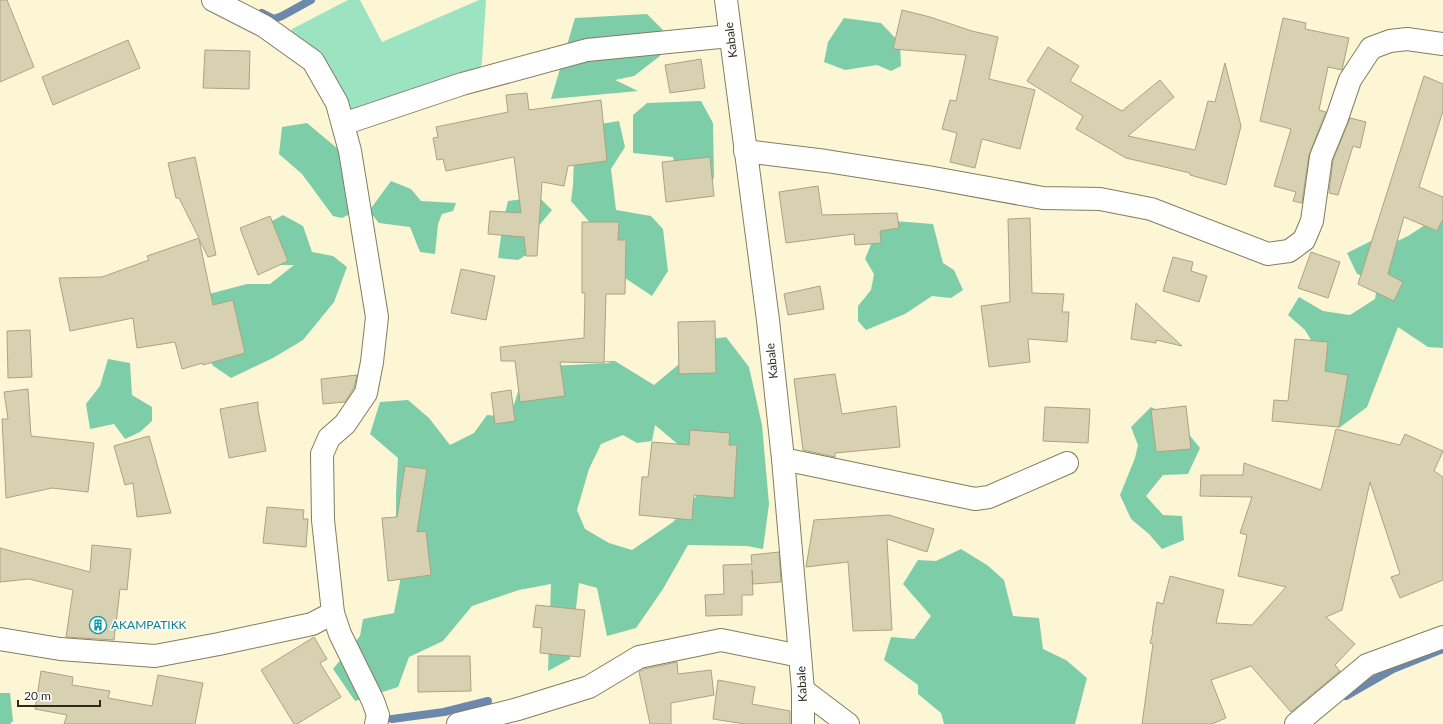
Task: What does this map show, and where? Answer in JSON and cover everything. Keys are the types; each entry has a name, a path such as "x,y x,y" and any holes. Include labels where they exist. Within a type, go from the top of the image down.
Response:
{"street":[{"path":"213,0 264,26 313,61 337,103 350,151 377,317 372,362 366,393 345,424 329,438 322,454 323,520 333,614 340,634 373,701 378,715 376,724"},
{"name":"Kabale","path":"726,0 768,320 783,459 803,690 803,724"},
{"path":"343,124 462,84 587,50 730,36"},
{"path":"745,151 826,161 1043,198 1100,199 1151,209 1268,254 1289,251 1304,240 1312,222 1321,157 1337,118 1350,80 1371,48 1390,41 1407,39 1443,44"},
{"path":"783,459 975,499 989,497 1067,463"},
{"path":"0,639 60,649 155,656 312,624 333,614"},
{"path":"1296,724 1367,665 1443,637"},
{"path":"458,724 518,709 589,687 639,657 721,640 800,656"},
{"path":"803,690 848,724"}],"green space":[{"path":"348,0 360,0 382,42 479,0 486,0 480,73 346,115 291,36 292,29"},
{"path":"647,14 663,30 660,56 634,76 615,80 638,91 551,99 575,18"},
{"path":"844,18 881,23 900,43 901,66 891,71 877,65 845,70 824,62 828,42"},
{"path":"701,101 713,123 714,178 707,188 680,182 673,157 633,153 633,115 647,103"},
{"path":"619,121 625,147 611,169 616,210 651,216 663,229 668,271 652,296 619,274 592,225 571,201 574,155 588,126"},
{"path":"307,123 338,149 350,177 350,214 342,218 333,216 302,174 279,154 282,127"},
{"path":"391,181 411,189 421,201 456,203 453,211 442,214 438,224 435,254 420,252 410,227 379,223 369,211"},
{"path":"539,197 552,210 531,235 531,252 518,260 498,258 503,222 508,201"},
{"path":"1443,204 1443,348 1428,347 1398,327 1367,407 1339,428 1318,403 1323,360 1305,330 1288,315 1299,297 1323,311 1350,315 1375,299 1378,281 1357,274 1347,253 1371,241 1391,244 1408,236 1425,225"},
{"path":"283,215 303,226 312,252 333,256 347,267 334,302 303,340 273,358 231,378 212,365 205,295 247,284 270,284 294,265 263,265 256,230"},
{"path":"894,221 933,224 943,263 954,270 963,290 951,298 932,296 905,314 866,330 858,321 858,306 871,290 874,274 865,259 874,237"},
{"path":"726,337 749,367 762,425 769,504 763,549 747,546 688,545 663,589 636,628 607,636 597,588 579,583 570,659 548,671 551,584 519,590 472,606 443,641 409,657 398,687 355,701 333,669 360,636 363,619 394,613 401,576 396,525 398,458 370,434 380,402 408,400 429,418 450,445 474,433 487,415 510,417 522,379 530,367 612,363 600,361 615,361 654,385 690,355 705,340","holes":["655,425 680,446 700,492 673,522 632,550 609,543 585,529 577,510 589,469 601,444 623,435 637,443 652,441"]},
{"path":"108,359 130,363 132,395 152,407 152,421 140,432 125,439 114,424 90,429 86,404 100,386"},
{"path":"1151,407 1178,421 1200,448 1188,474 1163,475 1146,496 1163,515 1182,516 1184,540 1162,549 1149,534 1131,519 1120,495 1135,458 1138,445 1131,427"},
{"path":"961,549 987,565 1004,580 1013,616 1039,618 1043,649 1066,660 1087,678 1075,724 944,724 941,713 918,694 918,685 884,660 891,637 914,639 931,616 903,584 918,560 936,561"},
{"path":"0,693 10,693 13,721 10,724 0,724"}],"building":[{"path":"0,0 7,0 34,67 0,82"},
{"path":"902,10 930,17 972,31 998,37 989,79 1035,90 1020,149 982,139 975,168 950,162 957,133 942,129 950,100 956,101 966,55 893,49"},
{"path":"1283,18 1306,23 1305,29 1349,38 1342,70 1328,67 1319,110 1326,112 1309,155 1302,203 1293,201 1296,192 1274,186 1291,129 1260,121"},
{"path":"128,40 140,68 53,105 42,77"},
{"path":"1048,47 1079,66 1070,81 1122,111 1160,80 1174,97 1128,136 1195,150 1208,101 1215,102 1225,63 1241,126 1226,185 1190,175 1190,173 1126,158 1076,129 1083,116 1027,81"},
{"path":"205,50 250,51 249,89 203,88"},
{"path":"701,59 705,88 670,93 665,65"},
{"path":"1424,76 1443,84 1443,111 1419,187 1443,197 1443,219 1437,231 1404,217 1388,274 1403,282 1394,301 1358,284"},
{"path":"527,93 529,110 601,100 607,161 568,166 564,186 542,182 537,256 526,256 524,237 488,234 490,211 521,213 514,157 446,171 443,159 437,160 433,138 438,137 436,127 508,112 506,95"},
{"path":"1350,118 1366,122 1360,148 1353,146 1338,195 1329,193 1333,160"},
{"path":"195,157 216,255 208,257 199,239 213,305 233,300 245,353 203,365 203,363 182,369 175,342 137,348 133,318 70,331 59,278 102,277 149,260 147,256 199,238 179,198 176,198 168,163"},
{"path":"710,157 714,196 666,202 662,162"},
{"path":"818,186 822,215 897,213 899,228 880,231 881,243 855,245 854,234 786,243 779,192"},
{"path":"270,216 288,261 258,275 240,228"},
{"path":"1030,218 1032,293 1064,294 1062,312 1069,312 1067,342 1028,339 1030,362 989,367 981,306 1010,302 1008,219"},
{"path":"582,222 619,222 618,240 626,240 625,294 606,294 604,363 560,362 565,396 520,402 515,361 501,361 500,347 584,338 585,293 582,293"},
{"path":"1311,252 1340,262 1328,298 1298,288"},
{"path":"1173,257 1193,262 1191,271 1207,276 1199,302 1163,291"},
{"path":"461,269 495,276 486,320 451,313"},
{"path":"820,286 824,309 788,315 784,294"},
{"path":"1136,303 1182,346 1156,340 1156,343 1131,339"},
{"path":"715,321 716,373 679,374 678,322"},
{"path":"30,330 32,377 8,378 7,331"},
{"path":"1295,339 1328,342 1325,371 1348,375 1339,427 1272,421 1274,400 1288,401"},
{"path":"835,374 842,414 896,406 900,447 835,453 835,457 803,450 794,379"},
{"path":"357,375 354,388 345,402 323,404 321,379"},
{"path":"28,389 31,436 94,443 88,492 52,488 6,498 2,419 8,419 4,392"},
{"path":"511,390 515,421 495,424 491,393"},
{"path":"258,402 266,451 229,458 220,409"},
{"path":"1186,406 1191,449 1156,452 1151,410"},
{"path":"1045,407 1090,409 1088,443 1043,441"},
{"path":"1336,429 1400,445 1405,434 1443,451 1434,471 1443,477 1443,580 1400,598 1391,577 1400,574 1370,482 1342,610 1326,617 1355,644 1335,665 1340,671 1291,712 1251,666 1211,680 1226,718 1212,724 1142,724 1153,644 1150,643 1157,602 1163,604 1170,576 1224,590 1216,623 1252,625 1286,587 1238,576 1247,535 1240,533 1252,497 1200,496 1201,475 1243,475 1244,463 1321,490"},
{"path":"690,430 730,433 729,445 737,445 734,498 694,495 692,520 639,515 642,477 648,477 652,442 689,445"},
{"path":"149,436 171,513 137,517 133,483 125,485 114,446"},
{"path":"405,466 427,469 417,532 426,531 431,575 388,581 382,518 397,517"},
{"path":"267,507 304,510 303,519 308,519 306,547 263,543"},
{"path":"889,515 934,529 927,552 887,539 892,630 853,631 848,562 806,567 814,520"},
{"path":"92,545 131,549 127,590 120,589 114,640 66,637 73,590 29,579 0,582 0,548 90,572"},
{"path":"779,552 781,582 753,584 752,570 753,595 742,595 742,615 706,616 705,595 724,594 723,565 752,564 751,555"},
{"path":"536,605 585,610 580,657 540,653 542,628 533,627"},
{"path":"314,637 327,659 320,663 341,697 297,724 294,724 261,670"},
{"path":"418,656 470,656 471,691 418,692"},
{"path":"677,662 678,674 711,670 714,695 671,703 671,724 650,724 639,672 644,669"},
{"path":"41,671 73,677 72,685 110,691 108,698 152,706 158,675 203,683 195,724 64,724 67,715 35,709"},
{"path":"718,680 755,687 752,704 790,711 790,724 745,724 713,719"}],"waterway":[{"path":"262,13 274,19 311,0"},
{"path":"1346,696 1393,669 1443,649"},
{"path":"392,719 444,712 488,701"}],"place":[{"name":"AKAMPATIKK","path":"98,625"}]}
